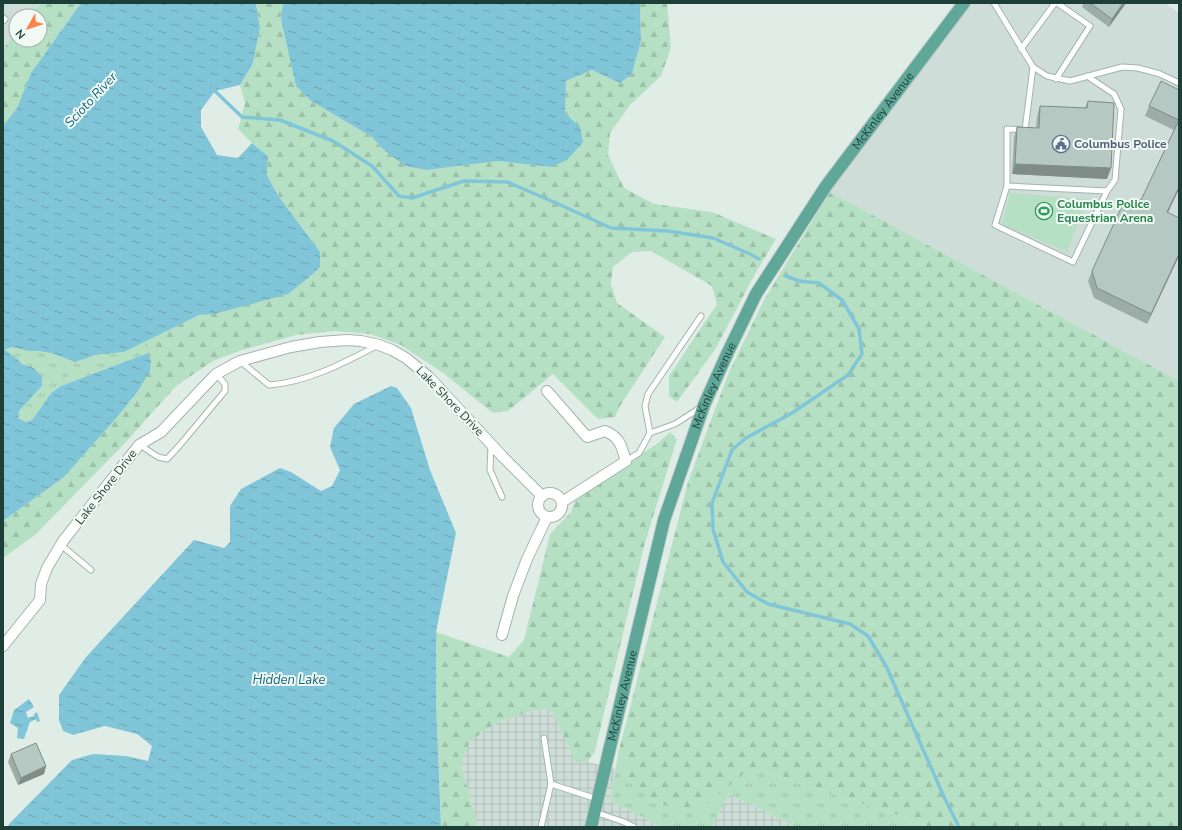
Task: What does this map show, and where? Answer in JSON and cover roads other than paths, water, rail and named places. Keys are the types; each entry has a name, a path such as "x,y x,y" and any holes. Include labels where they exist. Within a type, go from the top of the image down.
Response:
{"main road":[{"name":"McKinley Avenue","path":"591,827 664,520 704,405 756,294 826,186 964,3"}],"street":[{"name":"Lake Shore Drive","path":"3,646 40,600 41,584 47,568 60,545 139,444 161,432 216,374 240,361 291,346 347,340 362,341 392,350 406,358 429,377 542,496"},
{"path":"547,392 587,437 605,431 613,435 620,442 626,461 562,502"},
{"path":"550,493 557,496 562,502 561,510 555,516 547,517 543,515 538,508 542,496 550,493"},
{"path":"502,634 513,596 527,559 547,517"}],"lane":[{"path":"994,3 1033,67 1047,76 1070,81 1122,67 1138,68 1160,74 1179,83"},
{"path":"1022,49 1056,3 1090,26 1056,79"},
{"path":"3,18 5,19 3,21"},
{"path":"1033,67 1025,130 1007,129 1006,186 995,225 1073,262 1107,191 1115,180 1121,109 1114,94 1087,76"},
{"path":"1006,186 1107,191"},
{"path":"626,461 639,453 650,433 645,406 648,394 702,316"},
{"path":"240,361 269,385 281,384 319,374 379,345"},
{"path":"139,444 158,457 167,459 225,391 225,384 216,374"},
{"path":"650,433 674,424 704,405"},
{"path":"491,444 490,470 502,497"},
{"path":"60,545 91,570"},
{"path":"541,827 551,784 544,738"},
{"path":"551,784 597,799"},
{"path":"594,812 634,827"}],"water":[{"name":"Scioto River","path":"81,3 256,3 260,28 253,63 240,85 215,91 201,110 201,127 217,155 238,158 252,143 268,156 267,175 277,194 320,252 320,267 288,294 214,314 199,315 124,352 96,355 75,362 51,353 28,351 12,347 5,350 22,364 34,368 42,377 42,386 19,411 18,418 26,422 32,420 51,393 61,386 148,353 151,361 150,371 138,391 119,415 64,477 3,521 3,126 17,108 31,73"},
{"path":"283,3 640,3 641,41 632,74 620,83 592,70 566,81 565,113 580,127 583,142 567,160 551,167 498,161 427,170 405,166 384,150 372,137 311,101 296,86 281,20"},
{"name":"Hidden Lake","path":"391,386 397,388 411,408 430,470 456,533 436,632 436,701 441,827 7,827 72,760 93,754 126,756 148,761 152,746 137,734 105,726 73,735 63,731 59,720 59,695 86,657 194,540 224,548 230,542 230,506 241,489 280,468 291,472 321,491 332,486 340,470 330,447 334,428 354,404"},
{"path":"29,699 34,707 26,712 28,718 34,716 37,712 40,721 37,722 36,719 30,722 24,739 17,738 18,728 10,723 14,710"}],"waterway":[{"path":"213,87 215,91 242,117 280,120 333,141 372,166 399,196 412,198 464,181 507,182 611,228 668,231 713,238 759,259"},
{"path":"786,276 799,281 819,283 842,300 859,329 862,354 848,375 792,413 746,438 732,450 712,503 713,529 723,562 747,592 768,604 850,624 868,636 886,666 959,827"}],"place":[{"name":"Columbus Police","path":"1061,144"},
{"name":"Columbus Police Equestrian Arena","path":"1044,211"}]}
